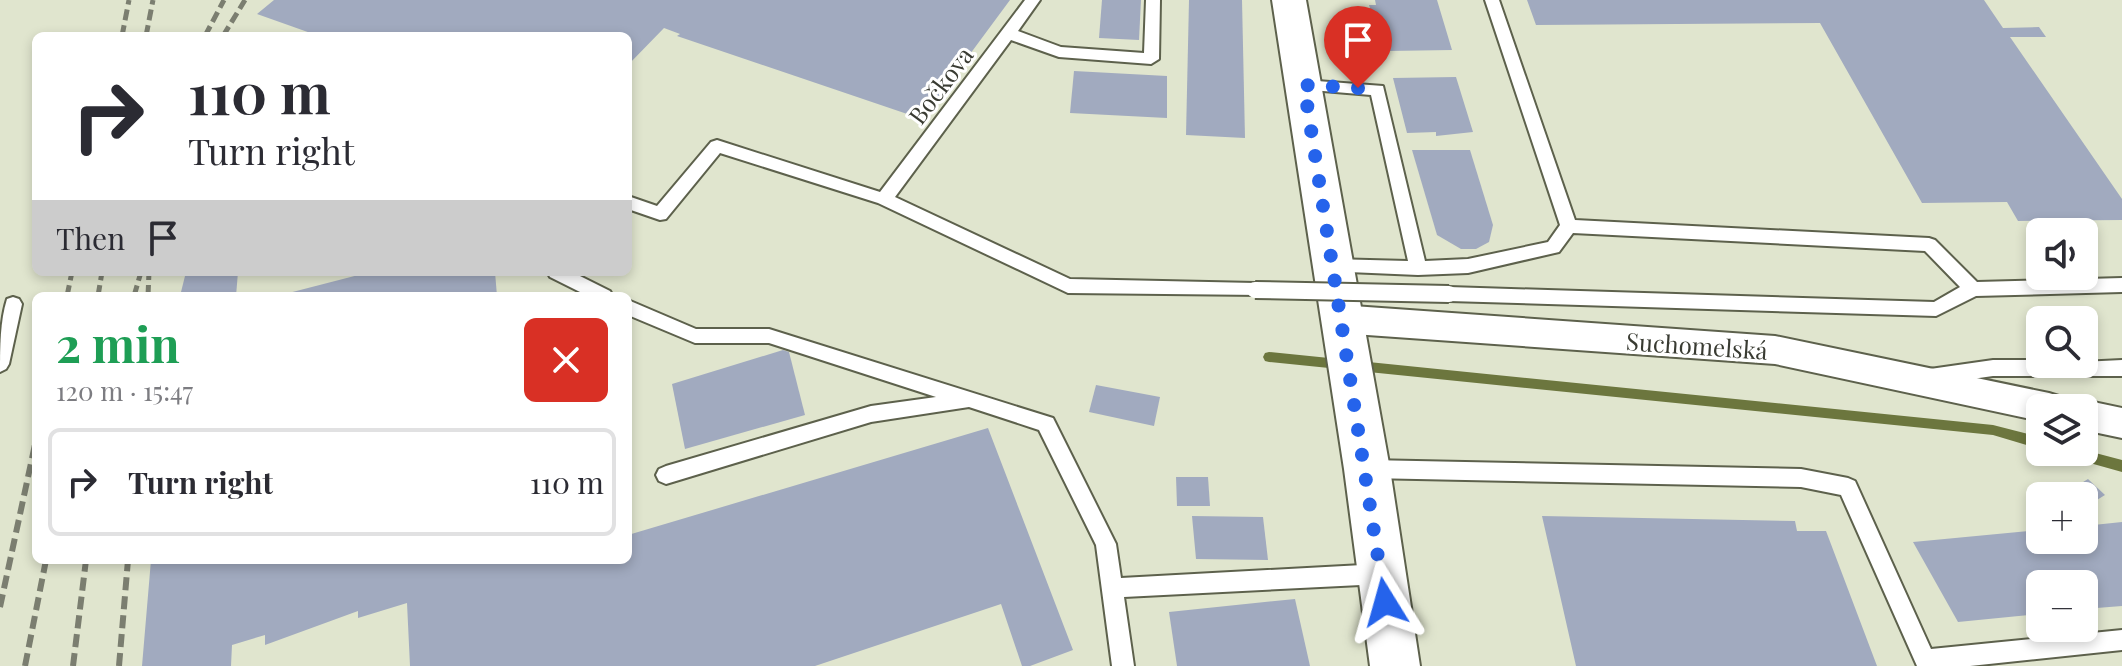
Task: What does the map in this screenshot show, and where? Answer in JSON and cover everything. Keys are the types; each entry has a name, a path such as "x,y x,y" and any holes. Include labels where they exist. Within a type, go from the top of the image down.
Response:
{"street":[{"path":"1289,0 1345,355 1367,469 1395,666"},
{"name":"Suchomelská","path":"1345,355 1775,350 2026,403"},
{"path":"2098,418 2122,423"}],"lane":[{"name":"Bočkova","path":"884,199 1033,0"},
{"path":"1008,33 1059,52 1151,59 1153,0"},
{"path":"1492,0 1569,226"},
{"path":"1304,85 1378,90 1418,268"},
{"path":"632,204 660,214 717,146 884,199 1068,286 1936,309 1973,289 2122,285"},
{"path":"1331,266 1468,266 1553,247 1569,226"},
{"path":"1569,226 1929,245 1973,289"},
{"path":"564,276 596,292"},
{"path":"0,364 13,304"},
{"path":"632,309 695,336 769,336 1046,424 1106,544 1123,666"},
{"path":"1916,380 1993,368 2122,368"},
{"path":"666,475 871,414 970,400"},
{"path":"1367,469 1801,478 1848,487 1927,663 2122,640"},
{"path":"1112,588 1382,574"}],"building":[{"path":"274,0 1010,0 922,119 677,36 680,34 664,28 632,61 632,32 308,32 257,14"},
{"path":"1102,0 1141,0 1139,40 1099,38"},
{"path":"1189,0 1242,0 1245,138 1186,135"},
{"path":"1375,0 1437,0 1452,50 1388,51 1381,22 1374,22 1369,5 1376,5"},
{"path":"1527,0 1984,0 2003,28 2039,27 2046,37 2010,37 2122,199 2122,220 2026,218 2026,221 2018,221 2007,202 1922,203 1820,23 1536,25"},
{"path":"1074,71 1167,76 1167,118 1070,113"},
{"path":"1456,77 1473,132 1436,136 1436,132 1407,133 1393,78"},
{"path":"1412,150 1470,150 1493,225 1489,242 1476,249 1461,249 1437,235"},
{"path":"185,276 238,276 236,292 181,292"},
{"path":"354,276 495,276 497,292 292,292"},
{"path":"783,350 789,352 805,415 685,449 672,384"},
{"path":"1096,385 1160,397 1154,426 1089,412"},
{"path":"988,428 1073,650 1022,666 1001,604 815,666 410,666 407,603 358,618 358,611 265,645 265,635 232,645 231,666 142,666 151,564 632,564 632,534"},
{"path":"1176,477 1208,477 1210,506 1177,506"},
{"path":"1192,516 1263,517 1268,560 1196,559"},
{"path":"1542,516 1795,521 1797,531 1826,531 1877,666 1576,666"},
{"path":"2122,522 2122,606 2098,608 2098,570 2026,570 2026,615 1958,622 1913,542 2026,531 2026,554 2098,554 2098,525"},
{"path":"1295,599 1310,666 1177,666 1169,612"}],"waterway":[{"path":"1269,357 1993,430 2026,439"},
{"path":"2098,459 2122,466"}],"railway":[{"path":"123,32 129,0"},
{"path":"147,32 153,0"},
{"path":"207,32 224,0"},
{"path":"225,32 245,0"},
{"path":"68,292 71,276"},
{"path":"99,292 101,276"},
{"path":"135,292 140,276"},
{"path":"148,292 149,276"},
{"path":"0,607 32,459"},
{"path":"25,666 45,564"},
{"path":"73,666 86,564"},
{"path":"119,666 128,564"}],"route":[{"path":"1358,88 1304,85 1339,319 1367,469 1385,602"}]}
